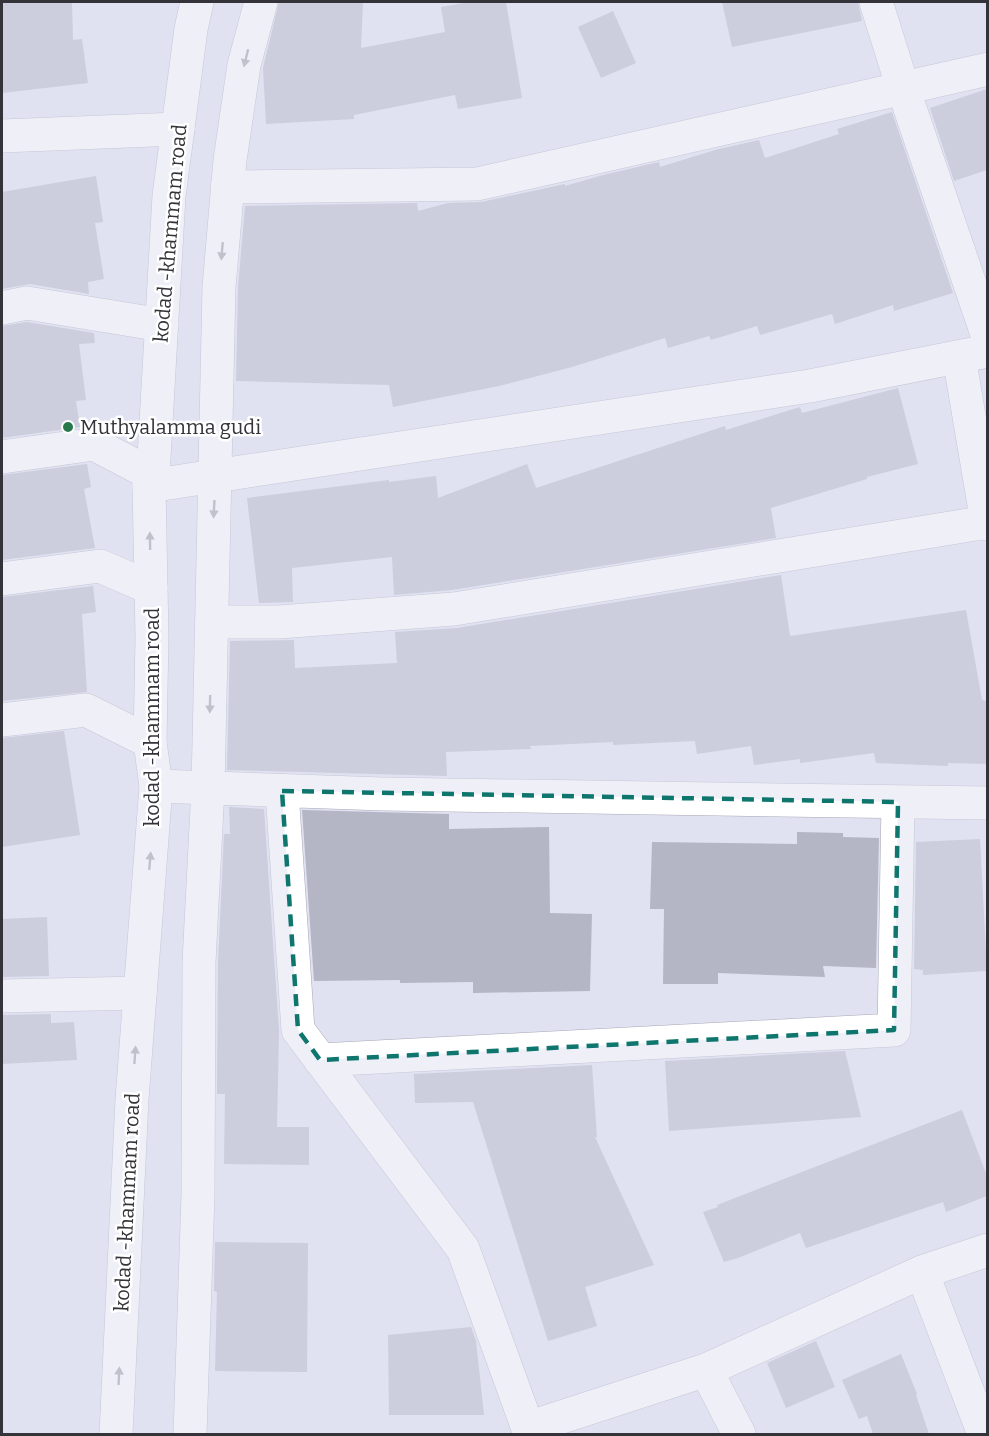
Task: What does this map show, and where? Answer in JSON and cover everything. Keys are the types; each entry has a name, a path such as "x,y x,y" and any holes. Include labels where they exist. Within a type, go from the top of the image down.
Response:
{"street":[{"name":"kodad -khammam road","path":"116,1434 132,1099 156,786 150,742 151,480 169,196 191,28 197,2"},
{"path":"190,1434 198,1194 199,962 208,788 219,287 230,160 244,64 261,2"},
{"path":"876,2 987,337"},
{"path":"227,188 477,184 987,69"},
{"path":"2,136 178,129"},
{"path":"2,308 27,303 162,325"},
{"path":"2,457 94,444 151,480 216,476 810,386 973,354 987,523 454,609 279,621 212,622"},
{"path":"2,579 100,567 151,588"},
{"path":"2,720 86,710 150,742"},
{"path":"156,786 282,791 987,803"},
{"path":"282,791 298,1030 463,1249 529,1431 706,1370 922,1272 987,1250"},
{"path":"320,1060 894,1030 898,802"},
{"path":"2,996 140,993"},
{"path":"922,1272 984,1434"},
{"path":"706,1370 739,1434"}],"highlighted area":[{"path":"282,791 898,802 894,1030 320,1060 298,1030"}],"building":[{"path":"2,2 72,2 73,40 82,39 88,83 2,93"},
{"path":"279,2 363,2 361,48 445,32 441,7 470,2 506,2 522,98 458,109 455,95 354,115 354,119 266,124 263,68"},
{"path":"722,2 858,2 862,21 732,47"},
{"path":"613,11 636,63 601,78 578,27"},
{"path":"987,89 987,170 954,181 930,108"},
{"path":"892,112 953,293 894,311 893,305 835,324 832,314 760,335 757,326 711,340 709,336 668,348 665,338 572,367 499,386 393,407 389,385 236,381 238,288 245,206 417,203 418,211 448,203 481,202 565,184 565,186 659,162 660,167 715,150 759,140 765,158 839,134 837,129"},
{"path":"96,176 103,222 95,223 104,279 88,282 89,294 30,284 2,289 2,192"},
{"path":"27,322 94,333 95,343 79,344 86,400 76,401 80,427 2,438 2,326"},
{"path":"898,388 918,464 867,477 867,479 771,508 776,538 452,590 394,595 392,557 292,568 293,602 259,603 247,498 436,476 438,498 527,464 536,488 725,426 726,430 800,407 802,413"},
{"path":"87,464 91,487 84,489 95,548 2,560 2,475"},
{"path":"781,575 790,636 966,610 982,700 987,701 987,764 948,763 948,766 876,763 874,753 800,763 800,759 754,765 751,746 697,754 695,741 613,745 613,742 530,746 531,749 446,752 447,776 227,770 230,641 294,640 295,668 397,663 395,632 457,628"},
{"path":"93,586 96,612 82,614 87,692 2,701 2,597"},
{"path":"64,731 80,835 2,847 2,738"},
{"path":"229,807 264,809 279,1031 277,1127 309,1127 309,1165 224,1164 225,1094 217,1094 218,963 224,834 230,834"},
{"path":"302,810 449,814 449,829 549,827 550,913 592,914 590,991 473,993 473,982 314,981"},
{"path":"797,832 843,833 843,837 879,838 876,968 823,966 825,977 718,973 718,984 663,984 664,909 650,909 652,842 797,844"},
{"path":"980,839 987,971 923,975 923,970 914,969 916,842"},
{"path":"47,917 49,976 2,977 2,919"},
{"path":"51,1014 51,1023 74,1022 77,1060 2,1064 2,1015"},
{"path":"845,1051 861,1117 669,1131 665,1061"},
{"path":"592,1065 597,1137 595,1137 654,1265 585,1287 597,1326 548,1341 473,1102 415,1103 414,1074"},
{"path":"962,1110 987,1176 987,1196 946,1212 943,1202 806,1248 800,1233 724,1262 703,1212"},
{"path":"215,1242 308,1243 307,1372 215,1371 217,1292 214,1291"},
{"path":"471,1327 476,1341 484,1415 389,1415 388,1335"},
{"path":"816,1341 835,1387 786,1408 767,1363"},
{"path":"901,1354 917,1394 929,1434 873,1434 867,1416 859,1419 842,1380"}],"place":[{"name":"Muthyalamma gudi","path":"68,427"}]}
